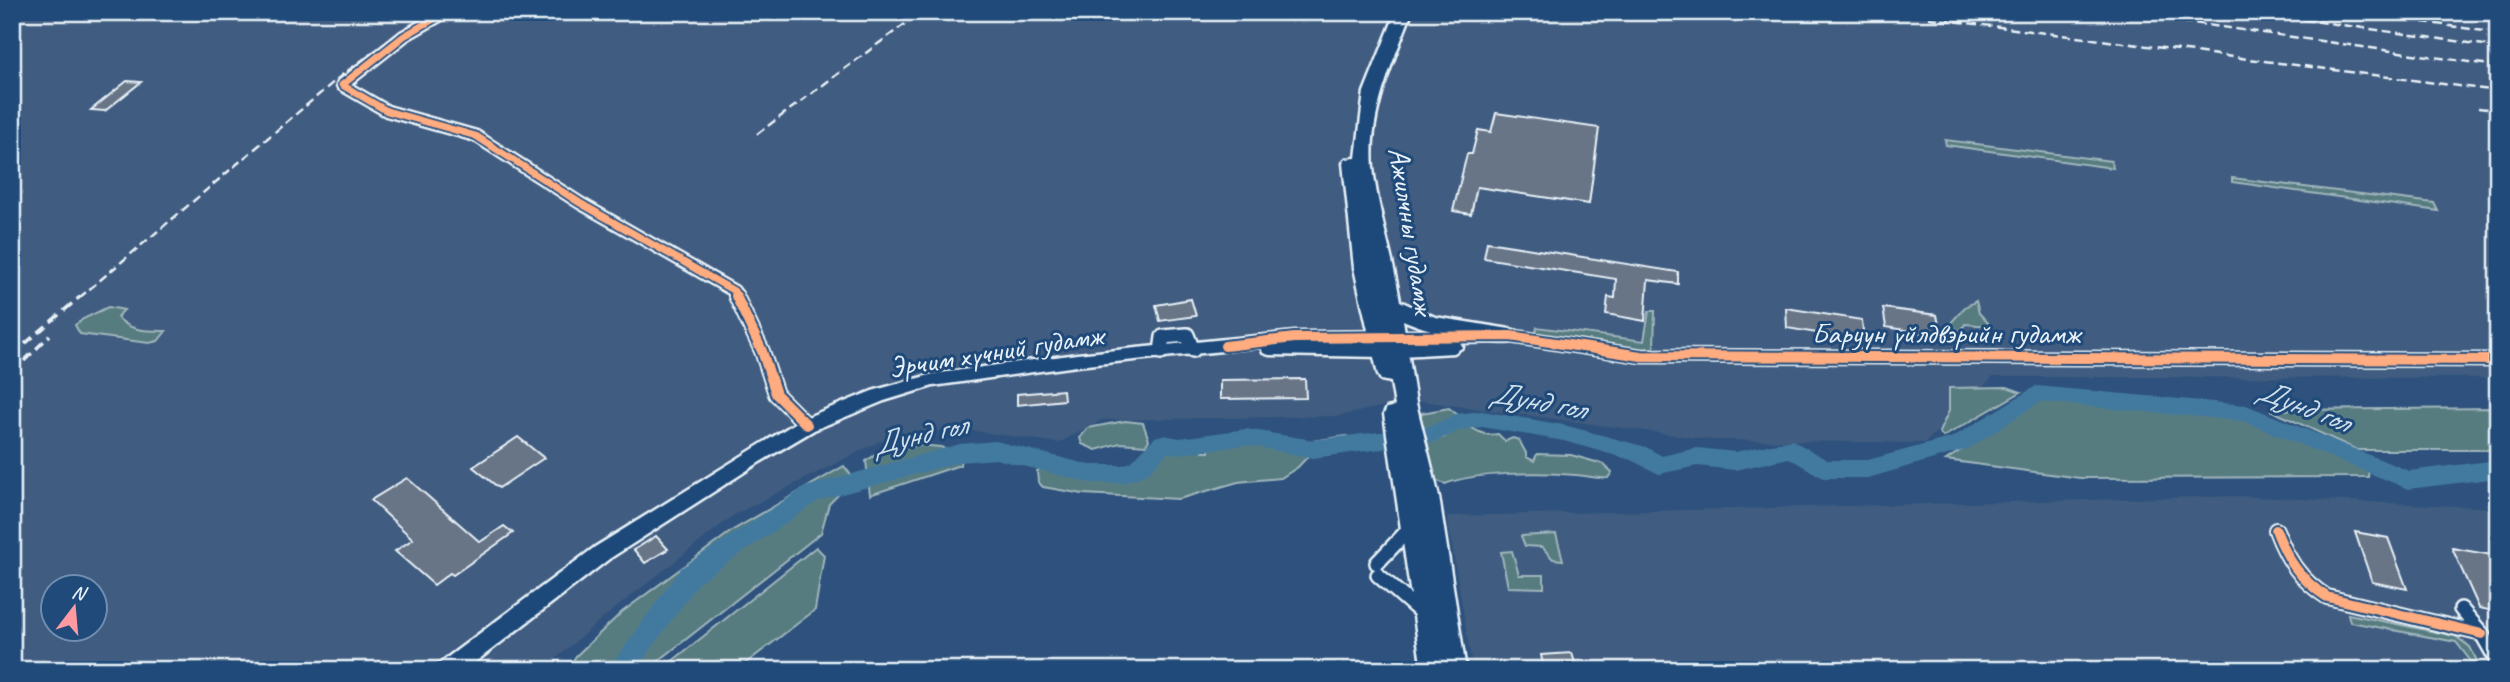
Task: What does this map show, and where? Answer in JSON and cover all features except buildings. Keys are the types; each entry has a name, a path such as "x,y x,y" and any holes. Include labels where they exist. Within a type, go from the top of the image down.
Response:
{"main road":[{"name":"Ажилчны гудамж","path":"1388,12 1361,91 1364,167 1390,304 1389,344"},
{"name":"Ажилчны гудамж","path":"1404,12 1362,115 1352,173 1364,268 1389,344 1416,498 1453,670"},
{"path":"1390,304 1421,321 1510,336"},
{"name":"Ажилчны гудамж","path":"1416,498 1413,525 1435,670"}],"street":[{"path":"446,12 394,43 342,85 387,111 476,136 580,203 734,291 762,351 776,394 807,425"},
{"name":"Баруун үйлдвэрийн гудамж","path":"1389,344 1510,336 1548,344 1641,356 2498,360"},
{"name":"Эрчим хүчний гудамж","path":"448,670 602,553 678,502 807,425 878,396 933,380 1077,360 1225,346 1294,351 1389,344"},
{"name":"Баруун үйлдвэрийн гудамж","path":"1389,344 1548,344"},
{"path":"1413,525 1377,569 1427,619"},
{"path":"2276,530 2285,554 2299,577 2310,588 2327,597 2482,634"},
{"path":"2461,609 2482,634 2498,662"}],"shaded area":[{"path":"12,12 2498,12 2498,378 1993,377 1925,443 1711,440 1413,400 1339,416 1102,420 1059,443 953,428 878,442 734,515 598,622 543,670 12,670"},
{"path":"2239,496 2498,508 2498,670 1473,670 1447,516"}],"green space":[{"path":"1945,140 2111,161 2113,168 1946,145"},
{"path":"2232,178 2434,203 2438,211 2232,182"},
{"path":"1976,301 1979,313 1991,326 1965,324 1961,331 1948,326 1965,307"},
{"path":"108,307 124,310 117,317 128,326 146,331 166,331 158,341 149,343 80,334 75,325"},
{"path":"1649,311 1655,311 1654,348 1642,349 1536,333 1537,327 1644,341"},
{"path":"2007,387 2021,392 1943,437 1939,432 1949,411 1949,388"},
{"path":"2042,398 2249,418 2369,470 2368,477 2080,478 1946,460"},
{"path":"1449,408 1459,416 1433,432 1418,424 1422,413"},
{"path":"2498,408 2498,450 2357,450 2270,410"},
{"path":"1125,421 1143,423 1149,440 1146,445 1120,443 1096,450 1082,444 1080,438 1088,428"},
{"path":"1464,424 1483,433 1498,434 1505,441 1513,438 1519,440 1526,457 1534,461 1537,454 1571,455 1603,464 1612,472 1608,478 1528,473 1473,477 1445,484 1428,477 1424,443 1445,437 1447,432"},
{"path":"1346,436 1354,439 1339,446 1312,452 1298,467 1281,478 1238,482 1179,499 1083,494 1043,487 1038,482 1037,471 1055,461 1100,472 1121,470 1145,456 1161,440 1184,441 1203,452 1209,452 1209,446 1214,443 1229,446 1243,440 1251,440 1290,452 1306,442"},
{"path":"918,445 941,447 961,458 960,465 870,495 866,461 880,452"},
{"path":"844,466 854,479 829,504 821,533 647,670 567,670 576,656 622,612 733,530"},
{"path":"1556,534 1563,560 1553,559 1542,547 1525,546 1521,536"},
{"path":"816,547 824,555 815,610 737,670 661,670"},
{"path":"1512,551 1519,575 1544,575 1544,588 1508,587 1501,552"},
{"path":"2348,614 2455,636 2470,647 2480,667 2473,664 2456,642 2350,622"}],"waterway":[{"name":"Дунд гол","path":"621,670 690,575 813,493 960,453 996,450 1090,474 1123,474 1139,468 1163,443 1180,446 1246,437 1313,449 1435,434 1456,422 1482,419 1564,433 1638,453 1659,465 1697,457 1735,461 1792,449 1823,469 1868,469 1960,443 2036,394 2246,413 2408,480 2498,469"}],"railway":[{"path":"79,298 342,75 387,42 440,12"},
{"path":"757,134 921,12"},
{"path":"1908,12 1938,16"},
{"path":"2115,12 2498,66"},
{"path":"2250,12 2498,47"},
{"path":"2355,12 2498,33"},
{"path":"1929,18 2498,91"},
{"path":"2478,108 2498,110"},
{"path":"12,355 81,296"},
{"path":"12,373 50,335"}],"cycle path":[{"path":"446,12 404,36 342,85 387,111 476,136 580,203 734,291 762,351 776,394 807,425"},
{"path":"1225,346 1294,338 1510,336 1641,356 2498,360"},
{"path":"2276,530 2300,577 2327,597 2482,634"}]}
